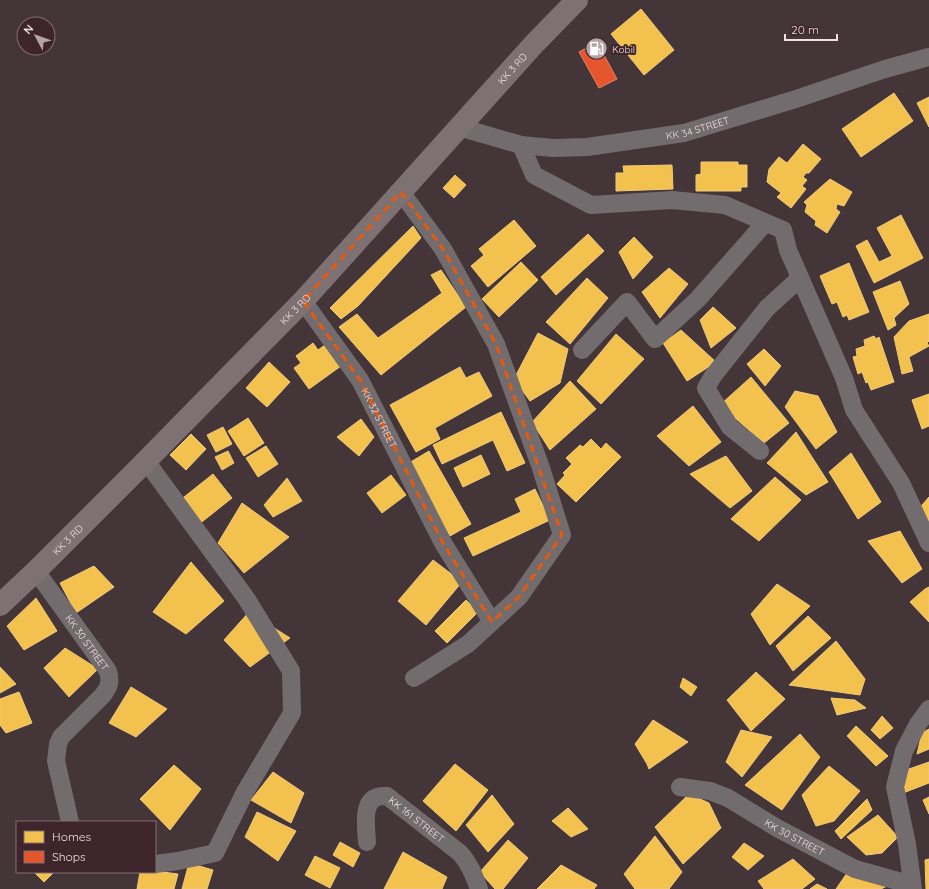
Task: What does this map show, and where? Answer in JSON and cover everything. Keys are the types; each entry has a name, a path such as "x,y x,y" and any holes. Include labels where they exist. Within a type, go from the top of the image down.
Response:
{"highway":[{"name":"KK 3 RD","path":"0,605 36,572 303,301 535,43 576,0"}],"street":[{"name":"KK 34 STREET","path":"459,127 521,145 553,148 587,147 684,133 929,56"},
{"path":"521,145 534,175 591,205 672,200 726,205 783,230 788,250 844,378 854,410 901,483 929,543"},
{"path":"401,192 442,248 496,344 541,468 562,535 519,597 468,644 414,678"},
{"path":"582,350 627,302 655,339 698,299 765,223"},
{"path":"760,451 730,427 706,388 713,376 767,308 800,278"},
{"name":"KK 32 STREET","path":"303,301 360,380 443,543 492,622"},
{"path":"146,461 246,598 291,671 292,713 245,792 215,853 156,864"},
{"name":"KK 30 STREET","path":"36,572 108,671 110,680 108,689 61,737 58,744 56,761 70,821"},
{"name":"KK 30 STREET","path":"680,787 710,790 734,802 777,828 856,869 913,887 907,844 895,787 904,751 918,724 929,709"},
{"name":"KK 161 STREET","path":"367,842 366,811 369,804 374,798 387,796 460,853 467,861 473,872 479,889"}],"highlighted area":[{"path":"401,192 443,249 496,344 562,535 519,597 492,622 443,543 360,380 303,301"}],"building: Homes":[{"path":"641,9 674,50 644,75 611,34"},
{"path":"894,93 913,121 861,157 842,129"},
{"path":"929,97 929,127 917,103"},
{"path":"803,144 821,159 809,173 806,173 803,177 807,180 802,186 806,189 791,208 777,197 781,193 767,182 769,169 779,157 787,163"},
{"path":"701,162 738,162 738,165 747,165 747,187 741,187 741,191 696,191 696,175 701,174"},
{"path":"672,165 673,189 616,191 616,173 624,173 623,166"},
{"path":"455,175 466,185 454,198 443,188"},
{"path":"830,179 852,192 844,206 837,204 836,209 840,212 827,233 815,225 816,221 805,212 807,205 804,202"},
{"path":"901,215 923,258 874,283 856,246 867,240 879,262 892,256 877,228"},
{"path":"514,220 536,246 488,287 471,266 484,255 479,249"},
{"path":"413,226 421,238 358,306 341,319 330,308"},
{"path":"588,234 604,251 556,295 541,277"},
{"path":"634,237 653,257 633,279 619,252"},
{"path":"521,262 538,280 499,317 482,299"},
{"path":"849,263 869,312 849,320 847,315 843,317 837,302 832,304 820,276"},
{"path":"669,268 688,284 660,318 642,292"},
{"path":"441,270 466,307 381,375 339,327 357,314 378,338 442,293 431,275"},
{"path":"587,278 608,298 570,344 546,322"},
{"path":"900,281 909,304 894,318 896,325 888,330 873,292"},
{"path":"713,307 736,328 711,348 700,320"},
{"path":"929,314 929,341 927,343 929,346 909,357 913,371 902,374 894,337 909,321"},
{"path":"681,330 716,362 687,381 663,343"},
{"path":"538,333 568,349 560,383 530,401 514,379"},
{"path":"616,334 644,359 601,404 577,381"},
{"path":"874,336 876,339 879,337 894,382 871,390 868,382 866,383 862,372 858,374 853,357 857,356 856,349 865,346 864,340"},
{"path":"313,343 318,350 325,345 341,366 309,389 294,368 301,363 296,356"},
{"path":"764,349 781,366 765,386 747,364"},
{"path":"269,362 290,382 267,407 246,388"},
{"path":"460,367 466,378 479,372 492,396 435,428 440,439 416,452 390,405"},
{"path":"751,377 789,423 764,443 720,405"},
{"path":"570,381 596,409 550,450 532,422"},
{"path":"795,391 818,396 837,432 816,449 785,407"},
{"path":"929,394 929,426 922,429 912,400"},
{"path":"693,406 721,442 689,466 657,436"},
{"path":"501,412 525,463 507,471 493,440 442,464 433,445"},
{"path":"248,418 264,443 244,456 228,431"},
{"path":"361,419 374,437 359,456 337,437"},
{"path":"223,427 232,444 216,452 207,435"},
{"path":"796,432 828,482 806,495 767,463"},
{"path":"191,434 206,449 186,470 170,455"},
{"path":"591,439 601,449 606,443 621,457 576,502 557,484 565,475 563,473 572,464 566,458 580,445 583,447"},
{"path":"266,446 278,464 258,477 246,458"},
{"path":"228,451 234,463 222,470 215,457"},
{"path":"429,451 471,524 450,536 409,463"},
{"path":"851,453 881,502 858,519 829,472"},
{"path":"481,455 490,474 463,487 454,468"},
{"path":"726,456 752,491 730,508 690,474"},
{"path":"213,474 232,498 198,525 179,501"},
{"path":"391,475 406,495 382,513 367,493"},
{"path":"775,477 801,500 759,541 731,519"},
{"path":"287,478 302,501 273,517 264,505"},
{"path":"535,489 550,520 473,556 464,538 521,512 515,499"},
{"path":"929,497 929,529 916,512"},
{"path":"242,503 289,537 244,573 218,543"},
{"path":"900,531 922,569 902,583 868,541"},
{"path":"433,560 462,582 426,625 398,601"},
{"path":"191,562 224,601 186,634 153,612"},
{"path":"94,566 114,587 76,613 60,583"},
{"path":"777,584 810,606 770,645 751,614"},
{"path":"929,587 929,622 910,602"},
{"path":"36,598 57,631 24,650 7,626"},
{"path":"466,600 478,612 447,643 435,631"},
{"path":"249,612 290,638 250,667 224,640"},
{"path":"808,616 831,638 793,671 776,646"},
{"path":"836,641 865,679 860,695 789,685"},
{"path":"65,648 98,669 69,697 44,668"},
{"path":"0,667 16,684 0,693"},
{"path":"756,672 785,699 751,731 727,700"},
{"path":"683,678 697,687 691,696 680,687"},
{"path":"131,687 167,709 136,737 109,723"},
{"path":"19,692 32,723 6,733 0,725 0,699"},
{"path":"831,698 855,700 866,708 837,715"},
{"path":"882,716 893,728 880,739 871,730"},
{"path":"653,720 688,742 649,769 635,744"},
{"path":"856,726 888,756 876,766 847,736"},
{"path":"929,729 929,749 917,754 922,733"},
{"path":"741,730 772,737 742,777 726,762"},
{"path":"800,734 820,757 782,810 745,785"},
{"path":"929,762 929,783 903,793 906,770"},
{"path":"455,764 488,790 456,831 423,801"},
{"path":"174,765 201,789 170,830 140,799"},
{"path":"829,766 860,791 834,821 816,826 802,795"},
{"path":"273,772 304,793 291,823 251,800"},
{"path":"689,794 709,803 721,828 683,864 655,827"},
{"path":"492,795 514,824 488,852 466,825"},
{"path":"929,797 929,814 923,800"},
{"path":"867,799 872,810 841,839 835,831"},
{"path":"568,808 588,829 571,837 552,821"},
{"path":"257,812 296,831 278,861 245,837"},
{"path":"878,815 898,837 882,853 866,855 847,837"},
{"path":"655,836 682,872 669,889 635,889 624,874"},
{"path":"508,840 528,858 503,889 495,889 480,872"},
{"path":"340,842 360,853 353,867 333,855"},
{"path":"744,843 764,856 748,870 732,857"},
{"path":"403,852 447,877 442,889 384,889"},
{"path":"315,856 340,868 330,888 305,875"},
{"path":"793,859 815,879 802,889 764,889 758,881"},
{"path":"929,859 929,889 926,889 925,860"},
{"path":"189,863 213,870 207,889 182,889"},
{"path":"561,865 597,885 594,889 537,889"},
{"path":"156,871 178,874 174,889 137,889 140,873 156,873"},
{"path":"35,873 53,873 44,882"},
{"path":"847,873 889,885 881,889 836,889"},
{"path":"817,884 827,889 810,889"}],"building: Shops":[{"path":"597,42 617,79 599,88 579,52"}],"place":[{"name":"Kobil","path":"597,49"}]}
